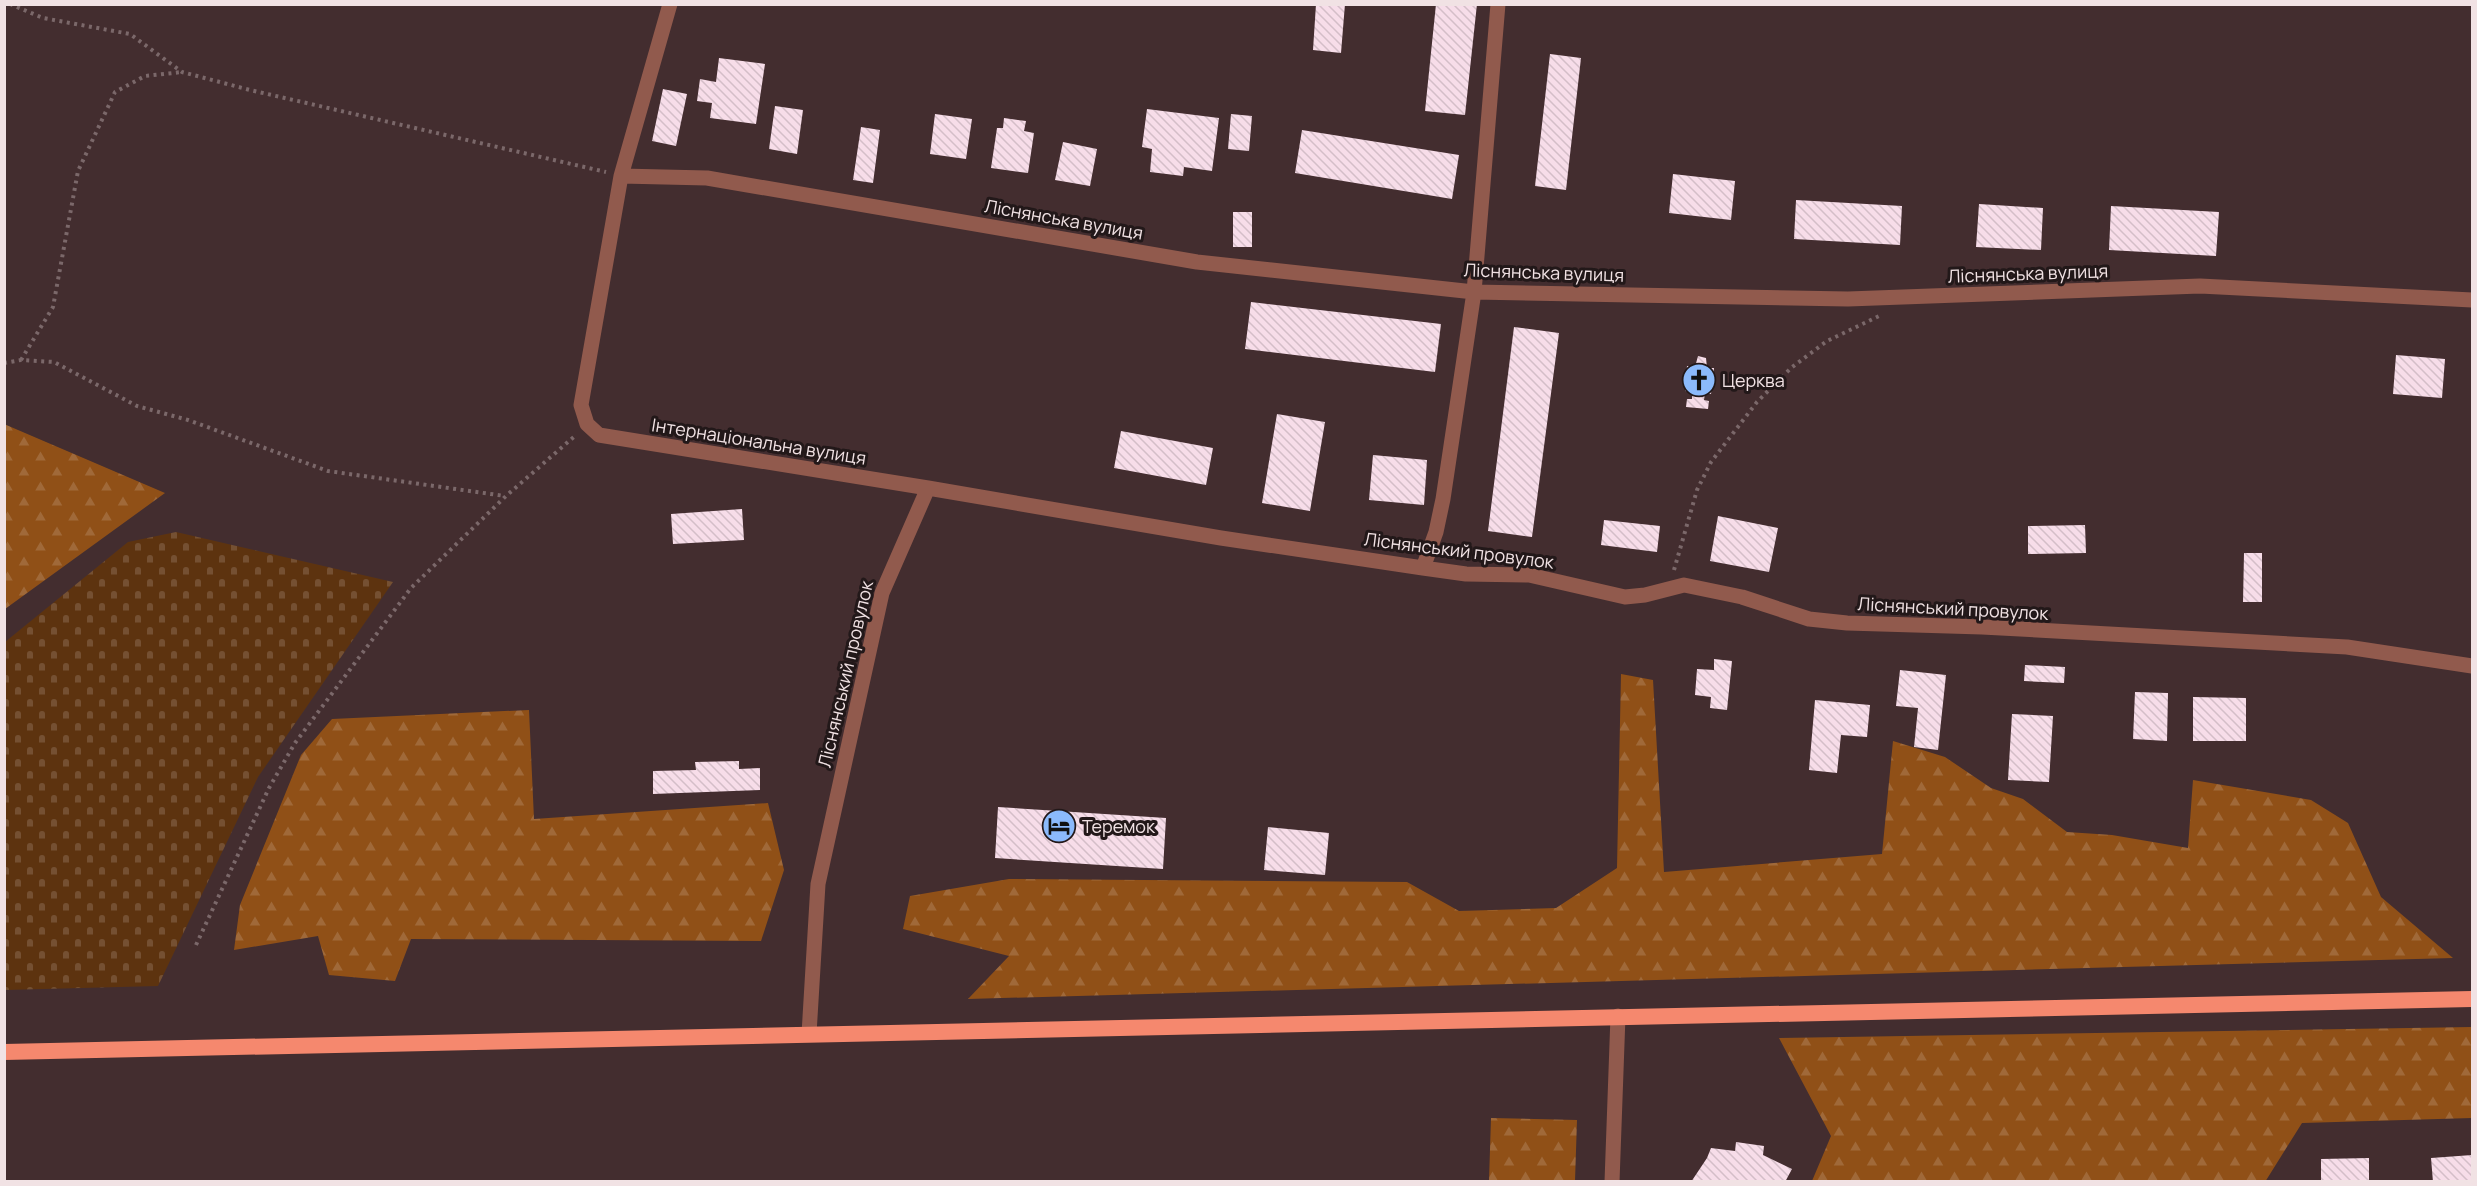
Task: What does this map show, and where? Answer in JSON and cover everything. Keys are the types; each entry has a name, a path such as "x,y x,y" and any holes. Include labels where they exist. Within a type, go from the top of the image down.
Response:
{"highway":[{"path":"4,1052 2472,999"}],"street":[{"path":"587,424 581,405 621,176 670,4"},
{"path":"1423,568 1436,532 1443,499 1474,292 1498,4"},
{"name":"Ліснянська вулиця","path":"621,176 707,178 1197,261 1474,292 1848,299 2200,286 2472,300"},
{"name":"Інтернаціональна вулиця","path":"587,424 599,435 928,488"},
{"name":"Ліснянський провулок","path":"809,1034 820,872 882,593 928,488 1221,538 1423,568 1466,574 1529,575 1626,597 1645,595 1684,585 1742,597 1809,619 1847,623 1982,627 2347,647 2472,666"},
{"path":"1612,1182 1618,1016"}],"path":[{"path":"10,4 43,18 130,34 182,72"},
{"path":"21,360 53,307 78,171 115,92 145,76 182,72 250,90 621,176"},
{"path":"1666,588 1676,564 1696,490 1711,462 1757,402 1791,368 1827,341 1884,313"},
{"path":"4,363 21,360 54,362 137,406 188,420 328,471 506,496"},
{"path":"196,945 269,788 295,742 411,588 506,496 587,424"}],"green space":[{"path":"4,424 165,493 5,609 4,609"},
{"path":"176,532 393,582 258,777 158,986 5,990 5,642 128,542"},
{"path":"1621,674 1653,680 1664,872 1882,854 1893,741 1945,757 1991,788 2023,799 2067,832 2112,835 2188,848 2193,780 2311,800 2348,823 2381,897 2453,958 968,999 1009,956 903,929 910,896 1009,879 1407,882 1459,911 1556,908 1617,868"},
{"path":"529,710 534,819 768,803 784,870 761,941 411,939 395,981 329,975 318,936 234,950 240,905 301,755 332,719"},
{"path":"2472,1027 2472,1118 2302,1123 2265,1182 1812,1181 1831,1136 1779,1038"},
{"path":"1491,1118 1577,1120 1575,1181 1489,1181"}],"building":[{"path":"1316,4 1345,4 1341,53 1313,50"},
{"path":"1436,4 1477,4 1465,115 1425,111"},
{"path":"1550,54 1581,58 1566,190 1535,186"},
{"path":"719,58 765,64 756,124 710,118 712,103 697,101 700,79 716,82"},
{"path":"663,89 687,94 676,146 652,141"},
{"path":"775,106 803,110 797,154 769,149"},
{"path":"1147,109 1219,118 1212,171 1184,167 1183,176 1150,172 1152,149 1142,147"},
{"path":"935,114 972,119 966,159 930,154"},
{"path":"1231,114 1252,116 1249,151 1228,149"},
{"path":"1004,118 1026,121 1024,131 1034,133 1028,173 991,168 997,128 1003,128"},
{"path":"861,127 880,130 873,183 853,180"},
{"path":"1302,130 1459,155 1452,199 1295,173"},
{"path":"1063,142 1097,149 1090,186 1055,180"},
{"path":"1673,174 1735,181 1731,220 1669,213"},
{"path":"1796,200 1902,206 1900,245 1794,239"},
{"path":"1979,204 2043,208 2041,250 1976,247"},
{"path":"2111,206 2219,212 2216,256 2109,250"},
{"path":"1233,212 1252,212 1252,247 1233,247"},
{"path":"1251,302 1441,324 1435,372 1245,349"},
{"path":"1514,327 1559,333 1532,537 1488,531"},
{"path":"2396,355 2445,359 2442,398 2393,394"},
{"name":"Церква","path":"1698,356 1706,358 1707,368 1714,368 1711,394 1705,393 1704,400 1709,401 1708,409 1686,407 1687,399 1692,399 1692,392 1685,391 1687,366 1695,367"},
{"path":"1277,414 1325,422 1310,511 1262,503"},
{"path":"1121,431 1213,448 1206,485 1114,468"},
{"path":"1373,455 1427,460 1424,505 1369,500"},
{"path":"742,509 744,540 673,544 671,514"},
{"path":"1718,516 1778,528 1769,572 1710,561"},
{"path":"1604,520 1660,526 1657,552 1601,545"},
{"path":"2085,525 2086,553 2028,554 2028,526"},
{"path":"2244,553 2262,553 2262,602 2243,602"},
{"path":"1714,659 1732,661 1727,710 1710,708 1711,697 1695,695 1697,669 1714,670"},
{"path":"2025,665 2065,667 2064,683 2024,681"},
{"path":"1900,670 1946,675 1938,750 1914,747 1918,708 1896,706"},
{"path":"2135,692 2168,693 2167,741 2133,739"},
{"path":"2193,697 2246,698 2246,741 2193,741"},
{"path":"1815,700 1870,705 1867,737 1841,735 1837,773 1809,770"},
{"path":"2012,714 2053,716 2049,782 2008,780"},
{"path":"739,761 739,769 760,768 760,790 653,794 653,771 696,770 695,762"},
{"path":"998,807 1166,818 1163,869 995,858"},
{"path":"1268,827 1329,833 1325,875 1264,870"},
{"path":"1736,1142 1764,1146 1763,1155 1792,1169 1785,1182 1691,1182 1711,1148 1735,1151"},
{"path":"2472,1155 2472,1182 2433,1182 2431,1158"},
{"path":"2369,1158 2369,1182 2321,1182 2321,1159"}],"place":[{"name":"Церква","path":"1699,380"},
{"name":"Теремок","path":"1059,826"}]}
